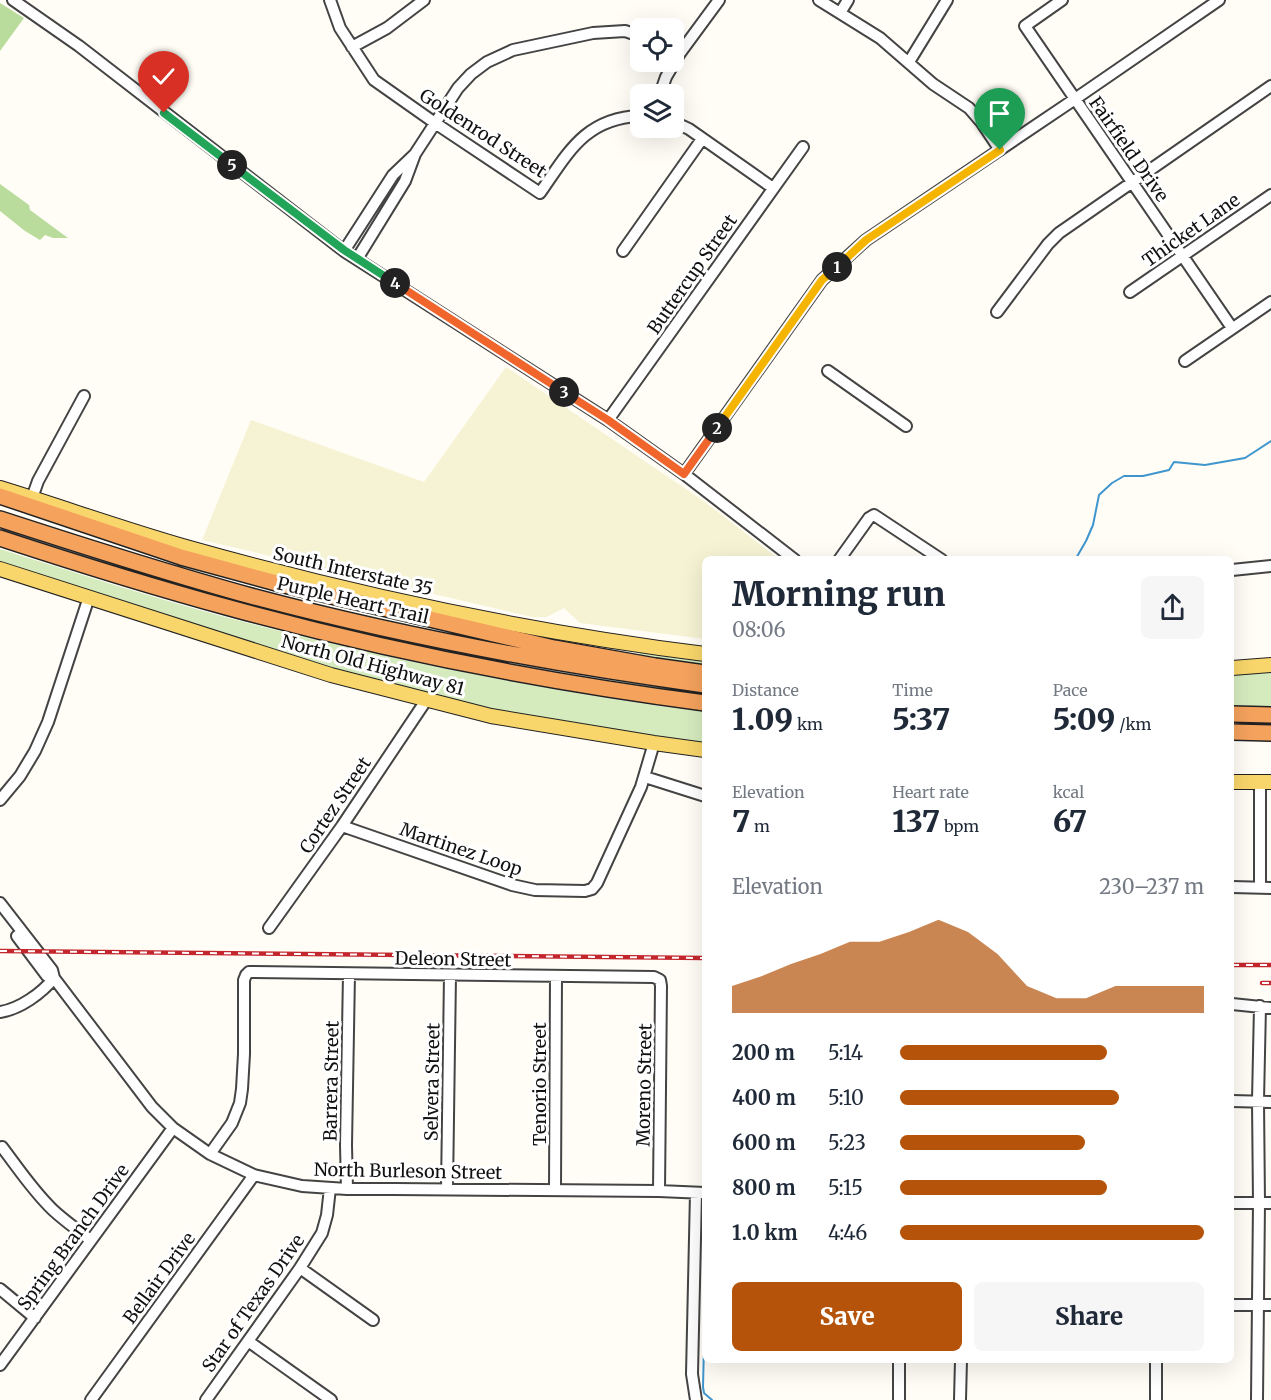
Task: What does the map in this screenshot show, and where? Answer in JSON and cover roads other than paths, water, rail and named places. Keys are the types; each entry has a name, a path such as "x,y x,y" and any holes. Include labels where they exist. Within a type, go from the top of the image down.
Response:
{"highway":[{"path":"0,496 181,557 280,584 554,648 702,673"},
{"name":"Purple Heart Trail","path":"0,519 146,566 333,616 429,638 533,658 616,673 702,685"},
{"name":"Purple Heart Trail","path":"0,538 232,609 388,648 630,693 702,703"},
{"path":"1234,714 1271,715"},
{"path":"1234,732 1271,733"}],"main road":[{"name":"South Interstate 35","path":"0,488 184,546 396,601 570,635 702,654"},
{"path":"0,569 89,597"},
{"name":"North Old Highway 81","path":"89,597 331,675 491,716 654,743"},
{"path":"1234,668 1271,665"},
{"path":"654,743 702,750"},
{"path":"1234,782 1265,782"}],"street":[{"path":"13,0 79,46 344,250 608,420 684,474 790,556"},
{"name":"Goldenrod Street","path":"330,0 340,28 374,80 540,193 571,149 594,128 630,118"},
{"path":"352,47 387,28 424,0"},
{"path":"684,42 719,0"},
{"path":"819,0 880,38 933,84 969,108 1000,150"},
{"path":"840,13 848,0"},
{"path":"909,62 947,0"},
{"name":"Fairfield Drive","path":"1062,0 1025,26 1232,328"},
{"path":"684,474 822,280 866,240 1219,0"},
{"path":"357,259 405,181 415,154 465,79 487,62 513,50 593,33 630,33"},
{"path":"997,312 1048,244 1059,233 1271,86"},
{"path":"684,127 773,188"},
{"path":"622,251 702,139"},
{"name":"Buttercup Street","path":"608,420 803,147"},
{"path":"344,250 393,174 415,154"},
{"name":"Thicket Lane","path":"1130,292 1271,195"},
{"path":"378,199 389,207"},
{"path":"1185,362 1271,302"},
{"path":"828,371 906,426"},
{"path":"32,498 38,481 84,396"},
{"path":"842,556 869,518 874,515 936,556"},
{"path":"1234,570 1271,566"},
{"path":"0,800 20,776 48,722 89,597"},
{"name":"Cortez Street","path":"269,928 342,826 427,699"},
{"name":"Martinez Loop","path":"342,826 512,885 535,890 585,891 592,889 597,883 629,815 645,777 654,743"},
{"path":"645,777 702,795"},
{"path":"1234,887 1265,887 1265,782"},
{"name":"North Burleson Street","path":"0,903 152,1107 173,1128 210,1154 254,1175 302,1186 347,1189 701,1193"},
{"name":"North Burleson Street","path":"0,915 47,976 54,978"},
{"name":"Deleon Street","path":"210,1154 232,1123 240,1104 244,980 249,972 654,977 660,980"},
{"name":"Barrera Street","path":"347,1189 349,974"},
{"name":"Selvera Street","path":"447,1189 450,975"},
{"name":"Tenorio Street","path":"555,1190 556,977"},
{"path":"0,1005 26,994 45,980 54,978"},
{"path":"0,1012 21,1004 54,978"},
{"name":"Moreno Street","path":"659,1191 660,980"},
{"path":"1234,1004 1265,1007 1258,1101 1257,1400"},
{"path":"1234,1101 1271,1102"},
{"name":"Spring Branch Drive","path":"0,1365 173,1128"},
{"path":"2,1147 28,1183 52,1209 90,1240"},
{"name":"Bellair Drive","path":"91,1400 254,1175"},
{"name":"Star of Texas Drive","path":"206,1400 300,1268 322,1233 330,1188"},
{"path":"696,1400 692,1374 701,1193"},
{"path":"1234,1203 1271,1203"},
{"path":"300,1268 373,1320"},
{"path":"0,1289 35,1318"},
{"path":"1234,1305 1271,1305"},
{"path":"248,1341 317,1396 331,1400"},
{"path":"899,1363 899,1400"},
{"path":"960,1400 961,1363"},
{"path":"1156,1363 1156,1400"}],"waterway":[{"path":"1077,556 1093,525 1099,495 1112,483 1124,476 1143,476 1169,470 1174,462 1205,465 1245,458 1271,441"},
{"path":"704,1363 704,1393 712,1400"}],"railway":[{"path":"0,951 702,958"},
{"path":"1234,965 1271,965"},
{"path":"1262,983 1271,983"}]}
